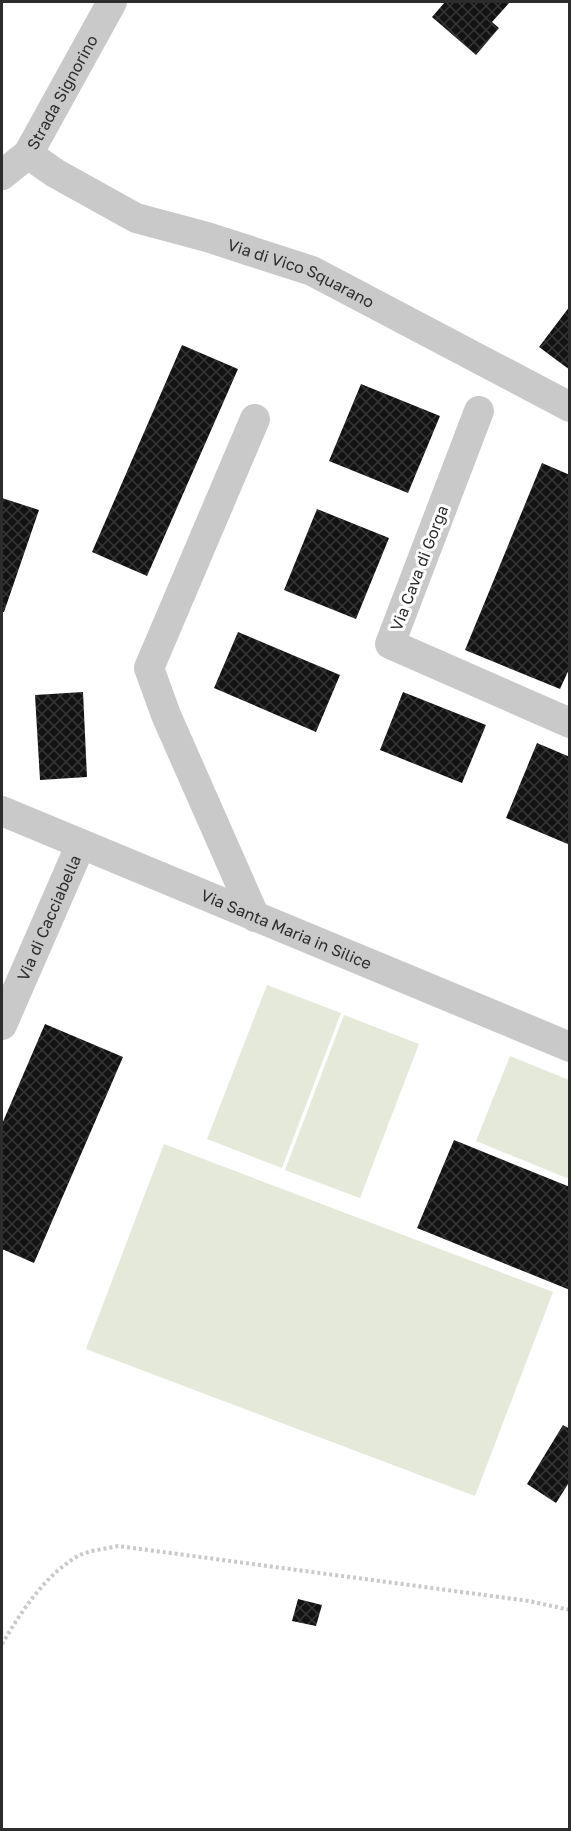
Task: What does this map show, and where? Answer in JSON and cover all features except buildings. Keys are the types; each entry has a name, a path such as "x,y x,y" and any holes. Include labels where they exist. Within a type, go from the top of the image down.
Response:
{"street":[{"name":"Strada Signorino","path":"2,175 28,154 112,2"},
{"name":"Via di Vico Squarano","path":"28,154 55,173 136,218 207,237 312,271 570,407"},
{"name":"Via Cava di Gorga","path":"479,411 390,644 570,723"},
{"path":"255,419 149,668 166,715 255,917"},
{"name":"Via Santa Maria in Silice","path":"2,811 570,1047"},
{"name":"Via di Cacciabella","path":"2,1025 81,844"}],"path":[{"path":"2,1644 13,1625 52,1575 79,1555 118,1546 529,1601 570,1610"}],"green space":[{"path":"267,985 341,1013 282,1168 207,1139"},
{"path":"344,1015 419,1044 360,1198 285,1170"},
{"path":"510,1056 569,1080 569,1179 476,1141"},
{"path":"164,1144 553,1292 475,1496 86,1349"}]}
